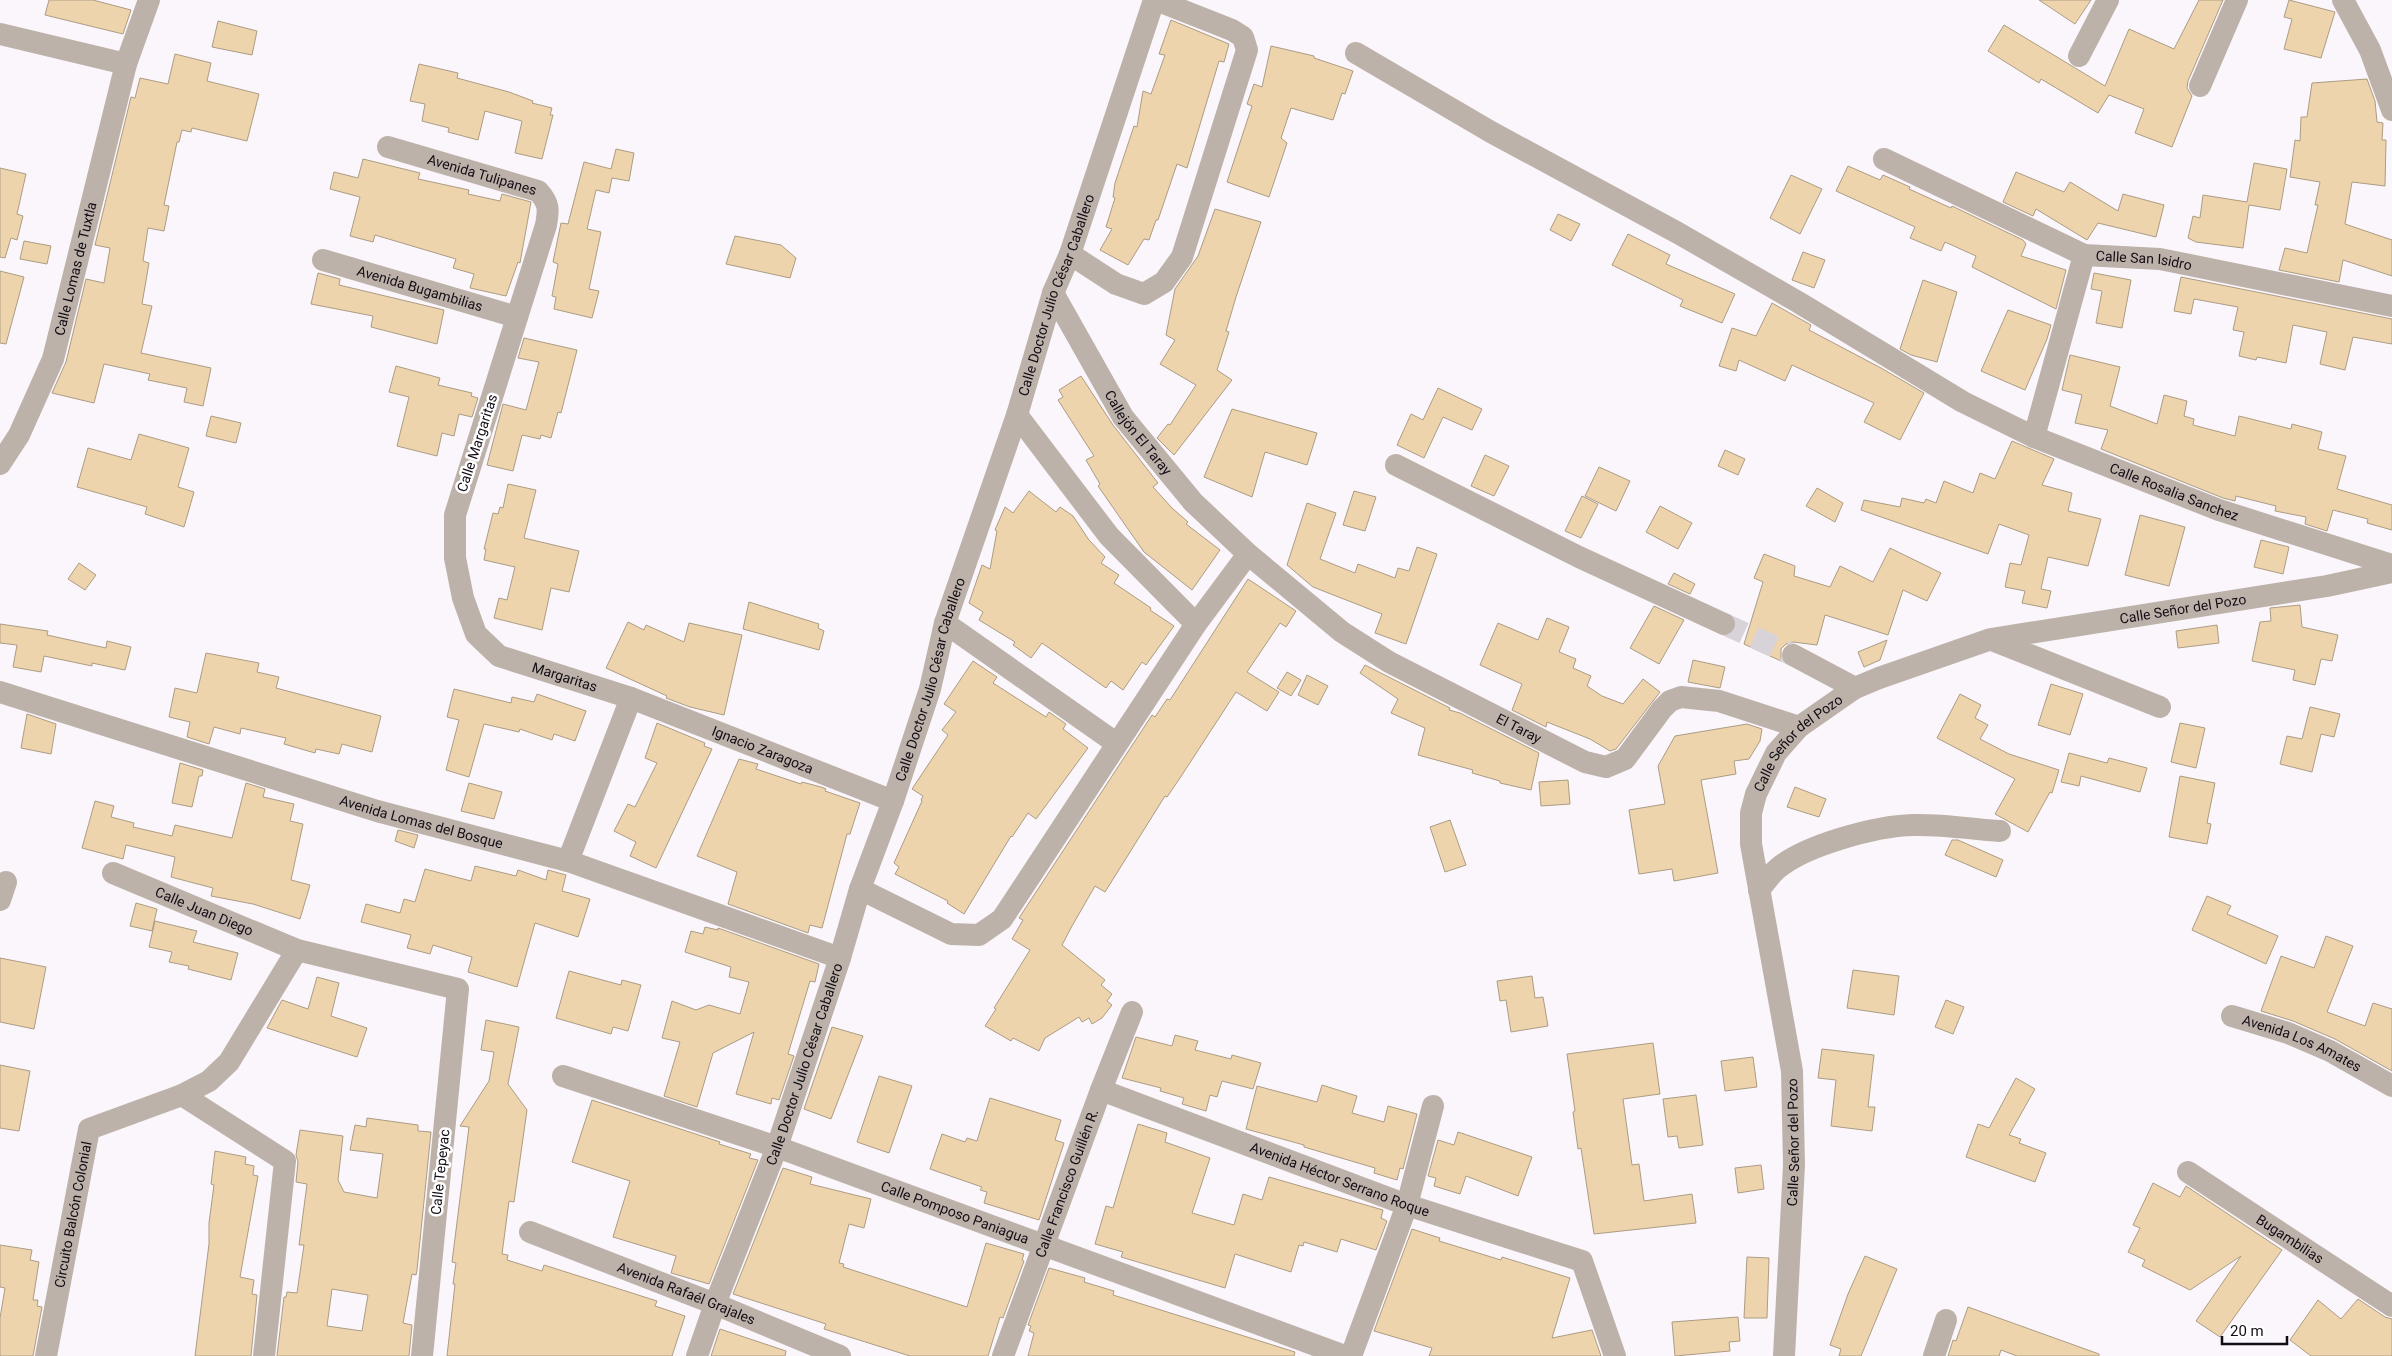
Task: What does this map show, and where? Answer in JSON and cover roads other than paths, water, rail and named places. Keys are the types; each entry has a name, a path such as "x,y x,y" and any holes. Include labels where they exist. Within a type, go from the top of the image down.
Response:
{"street":[{"name":"Calle Lomas de Tuxtla","path":"0,464 19,434 53,359 126,64 149,0"},
{"path":"1070,254 1116,284 1144,294 1164,282 1182,257 1247,50 1243,38 1232,30 1155,0"},
{"name":"Calle Doctor Julio César Caballero","path":"697,1356 715,1304 777,1147 840,958 860,889 893,801 930,689 945,623 1017,414 1053,293 1070,254 1155,0"},
{"path":"2079,56 2108,0"},
{"path":"2200,86 2237,0"},
{"path":"2343,0 2370,50 2392,110"},
{"path":"0,34 126,64"},
{"path":"2370,50 2392,51"},
{"name":"Calle Rosalia Sanchez","path":"1356,53 1491,132 1678,233 1789,297 1962,402 2034,437 2219,510 2392,565"},
{"name":"Avenida Tulipanes","path":"388,147 538,191 546,200 549,208 546,225"},
{"name":"Calle San Isidro","path":"1884,159 2084,255 2160,259 2392,306"},
{"name":"Calle Margaritas","path":"499,656 476,634 464,598 456,558 454,515 546,225"},
{"path":"2034,437 2084,255"},
{"name":"Avenida Bugambilias","path":"323,260 518,316"},
{"name":"Callejón El Taray","path":"1053,293 1123,417 1193,502 1248,554"},
{"path":"1017,414 1108,536 1196,624"},
{"path":"1396,465 1579,557 1724,624"},
{"path":"860,889 951,934 979,934 1002,919 1029,882 1116,744 1196,624 1248,554"},
{"name":"El Taray","path":"1248,554 1342,632 1389,662 1585,762 1606,767 1625,759 1662,709 1670,701 1681,697 1719,701 1799,727"},
{"name":"Calle Señor del Pozo","path":"1784,1356 1794,1165 1792,1071 1751,844 1751,813 1756,794 1776,753 1799,727 1856,688 1991,639 2327,586 2392,572"},
{"path":"945,623 1116,744"},
{"path":"1991,639 2160,707"},
{"path":"1793,655 1856,688"},
{"name":"Margaritas","path":"499,656 631,698"},
{"name":"Avenida Lomas del Bosque","path":"0,692 377,811 568,861 840,958"},
{"path":"568,861 631,698"},
{"name":"Ignacio Zaragoza","path":"631,698 893,801"},
{"path":"1759,890 1776,870 1795,857 1813,848 1852,836 1912,825 2000,831"},
{"name":"Calle Juan Diego","path":"113,873 297,950 458,989"},
{"path":"264,1356 285,1161 182,1096 209,1081 229,1062 297,950"},
{"name":"Calle Tepeyac","path":"422,1356 458,989"},
{"name":"Calle Francisco Guillén R.","path":"1003,1356 1101,1090 1132,1012"},
{"name":"Avenida Los Amates","path":"2232,1016 2288,1033 2371,1073 2392,1086"},
{"name":"Calle Pomposo Paniagua","path":"563,1076 777,1147 1344,1356"},
{"name":"Avenida Héctor Serrano Roque","path":"1101,1090 1407,1206 1582,1261 1616,1356"},
{"name":"Circuito Balcón Colonial","path":"46,1356 90,1129 182,1096"},
{"path":"1351,1356 1407,1206 1433,1106"},
{"name":"Bugambilias","path":"2188,1172 2392,1306"},
{"name":"Avenida Rafaél Grajales","path":"530,1232 715,1304 840,1356"},
{"path":"1934,1356 1946,1320"}],"tunnel":[{"path":"1724,624 1793,655"}]}
